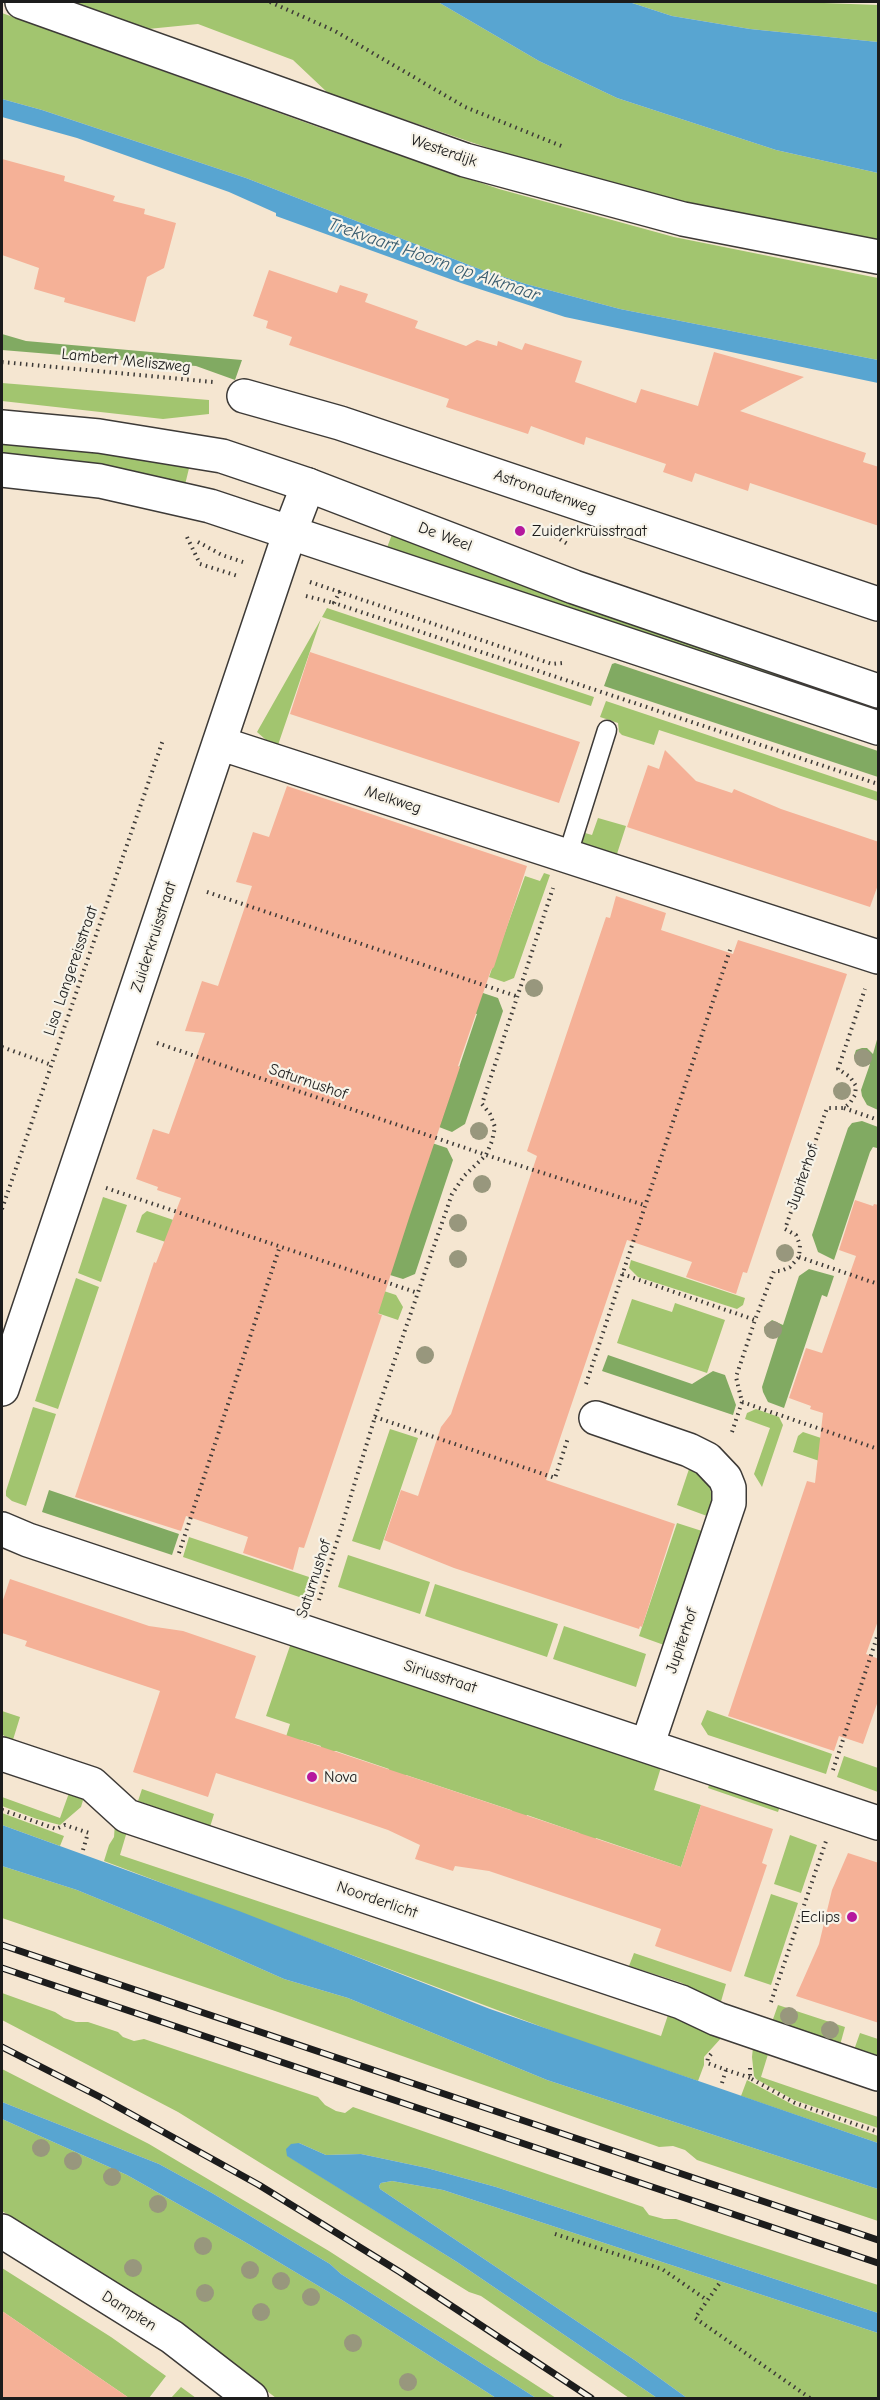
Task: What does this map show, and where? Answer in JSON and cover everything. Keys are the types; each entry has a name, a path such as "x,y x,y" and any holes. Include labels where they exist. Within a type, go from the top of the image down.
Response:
{"street":[{"name":"Westerdijk","path":"22,2 465,160 683,219 879,257"},
{"name":"Astronautenweg","path":"244,396 340,423 879,604"},
{"name":"De Weel","path":"2,427 99,436 222,456 308,484 574,587 879,691"},
{"path":"2,470 100,481 210,506 879,729"},
{"name":"Zuiderkruisstraat","path":"2,1389 308,484"},
{"name":"Melkweg","path":"219,743 742,914 878,954"},
{"path":"587,1415 689,1450 707,1459 718,1470"},
{"name":"Jupiterhof","path":"647,1746 729,1503 729,1488 718,1470"},
{"name":"Siriusstraat","path":"2,1529 28,1540 879,1823"},
{"name":"Noorderlicht","path":"2,1754 92,1784 127,1815 681,2002 717,2019 879,2074"},
{"name":"Dampten","path":"2,2231 172,2337 251,2398"}],"lane":[{"path":"567,857 607,730"}],"path":[{"path":"270,2 335,31 465,107 575,151"},
{"name":"Lambert Meliszweg","path":"2,362 217,383 244,396"},
{"path":"340,591 334,603 879,784"},
{"name":"Lisa Langereisstraat","path":"2,1209 163,740"},
{"name":"Saturnushof","path":"309,1634 375,1417 452,1194 464,1176 486,1155 495,1127 490,1114 482,1104 557,876 567,857"},
{"path":"172,881 516,996"},
{"path":"375,1417 555,1478 587,1415 622,1274 742,914"},
{"path":"844,1108 855,1095 856,1086 850,1077 838,1069 878,954"},
{"name":"Saturnushof","path":"122,1031 486,1155 645,1205"},
{"path":"2,1047 52,1065"},
{"name":"Jupiterhof","path":"798,1257 801,1245 796,1235 785,1229 827,1108 844,1108"},
{"path":"844,1108 879,1120"},
{"path":"73,1177 418,1293"},
{"path":"194,1595 202,1571 176,1562 280,1246"},
{"path":"718,1470 742,1402 736,1377 774,1271 781,1272 790,1267 798,1257 879,1284"},
{"path":"622,1274 755,1320"},
{"path":"742,1402 879,1449"},
{"path":"879,1634 829,1807 757,2033 748,2049 750,2078 795,2103 879,2132"},
{"path":"2,1810 56,1829 65,1826 106,1840 109,1838 112,1821 118,1807"},
{"path":"83,1850 88,1833"},
{"path":"722,2084 726,2070"},
{"path":"555,2234 662,2269 708,2300"},
{"path":"719,2283 695,2318 810,2398"}],"green space":[{"path":"72,2 438,2 539,61 617,98 776,150 878,173 878,243 685,206 506,154 329,94 293,60 198,24 148,29"},
{"path":"629,2 797,2 878,5 878,42 750,29 672,16"},
{"path":"2,13 318,127 499,189 674,237 878,278 878,360 620,309 526,284 482,270 246,178 42,110 2,99"},
{"path":"2,334 26,341 242,360 235,380 196,366 2,350"},
{"path":"2,383 209,400 209,414 163,419 2,401"},
{"path":"2,437 191,460 184,489 2,461"},
{"path":"394,529 878,701 878,718 385,553"},
{"path":"327,608 594,697 591,706 322,617"},
{"path":"321,619 278,745 266,740 257,732"},
{"path":"615,663 878,751 878,777 604,686 612,664"},
{"path":"606,701 878,792 878,801 659,730 654,745 622,735 619,732 618,723 600,717"},
{"path":"598,818 626,826 616,857 584,846 582,841 585,833 592,835"},
{"path":"544,873 550,875 514,978 504,982 489,977 525,876 540,881"},
{"path":"462,986 498,998 503,1011 465,1124 452,1132 439,1127 477,1014 454,1007"},
{"path":"878,1036 878,1110 867,1105 862,1096 861,1090 870,1064 861,1066 856,1063 854,1056 856,1050 862,1048 867,1048 873,1054"},
{"path":"862,1121 878,1127 877,1148 873,1147 870,1152 834,1260 818,1252 812,1235 848,1128 852,1123"},
{"path":"411,1136 447,1148 453,1160 415,1274 403,1279 390,1275"},
{"path":"103,1197 127,1205 101,1282 78,1273"},
{"path":"147,1211 273,1254 266,1276 136,1232 142,1215"},
{"path":"284,1258 396,1295 403,1307 398,1320 277,1279"},
{"path":"631,1260 745,1298 743,1305 737,1309 638,1277 629,1268"},
{"path":"809,1269 834,1276 827,1297 822,1295 784,1408 768,1402 763,1392 762,1387 778,1337 768,1337 764,1327 772,1320 783,1325 799,1276"},
{"path":"76,1278 99,1287 58,1409 35,1401"},
{"path":"632,1299 672,1312 675,1303 725,1320 707,1373 617,1343"},
{"path":"608,1355 692,1384 713,1371 725,1375 736,1405 733,1415 602,1371"},
{"path":"33,1407 56,1414 26,1506 12,1501 6,1496 6,1491"},
{"path":"756,1409 779,1417 783,1425 762,1487 754,1474 770,1428 745,1419 747,1413"},
{"path":"390,1429 418,1438 380,1550 352,1541"},
{"path":"803,1432 878,1457 878,1481 793,1452 798,1436"},
{"path":"689,1469 698,1472 710,1485 712,1501 707,1516 677,1505"},
{"path":"49,1490 179,1534 172,1555 42,1512"},
{"path":"677,1523 702,1531 664,1645 639,1636"},
{"path":"189,1537 312,1578 305,1599 183,1557"},
{"path":"348,1555 430,1582 420,1614 338,1587"},
{"path":"435,1584 558,1624 547,1657 425,1616"},
{"path":"564,1626 646,1654 636,1687 553,1659"},
{"path":"292,1640 662,1764 654,1790 701,1805 681,1867 596,1838 593,1843 579,1833 527,1815 524,1820 511,1810 406,1775 403,1779 388,1775 389,1769 336,1751 319,1752 321,1746 301,1740 285,1740 290,1724 266,1716"},
{"path":"707,1710 832,1754 826,1774 708,1735 701,1724"},
{"path":"2,1711 20,1717 12,1743 2,1734"},
{"path":"844,1756 878,1768 878,1792 837,1777"},
{"path":"711,1780 781,1803 778,1812 708,1788"},
{"path":"142,1789 214,1814 210,1827 138,1801"},
{"path":"69,1793 84,1797 81,1807 60,1825 2,1806 2,1797 60,1818"},
{"path":"2,1813 64,1836 60,1846 2,1825"},
{"path":"115,1823 128,1828 120,1855 661,2036 670,2009 723,2036 704,2057 704,2065 698,2081 571,2038 104,1861 114,1837"},
{"path":"790,1835 817,1845 801,1893 774,1884"},
{"path":"2,1866 77,1890 284,1979 348,1998 547,2080 878,2189 878,2221 697,2160 685,2150 673,2146 659,2147 278,2012 2,1918"},
{"path":"771,1894 798,1903 771,1985 744,1976"},
{"path":"634,1953 726,1984 720,2005 682,1983 629,1966"},
{"path":"2,1993 76,2022 88,2022 118,2032 123,2037 134,2041 144,2039 318,2097 325,2105 336,2111 345,2113 353,2107 643,2207 649,2215 676,2219 878,2285 878,2313 496,2187 427,2168 361,2154 326,2155 299,2143 288,2156 457,2262 657,2398 629,2398 481,2296 469,2292 178,2112 2,2020"},
{"path":"778,2005 845,2027 840,2045 772,2022"},
{"path":"860,2033 878,2039 878,2058 854,2050"},
{"path":"753,2047 769,2051 761,2077 878,2117 878,2128 794,2100 756,2079 752,2057"},
{"path":"2,2069 149,2144 329,2251 556,2398 536,2398 341,2274 330,2264 159,2164 2,2102"},
{"path":"747,2080 795,2106 878,2136 878,2143 741,2096"},
{"path":"2,2119 127,2175 342,2300 496,2398 276,2398 215,2351 117,2283 2,2211"},
{"path":"392,2181 443,2190 878,2333 878,2398 687,2398 636,2361 380,2189 381,2183"},
{"path":"2,2268 111,2337 166,2376 149,2398 129,2398 2,2311"},
{"path":"181,2387 196,2398 171,2398"}],"water":[{"path":"438,2 629,2 672,16 750,29 878,42 878,173 776,150 617,98 539,61"},
{"name":"Trekvaart Hoorn op Alkmaar","path":"2,99 42,110 246,178 482,270 526,284 620,309 878,360 878,383 565,317 461,283 276,216 276,213 229,192 77,138 2,117"},
{"path":"2,1825 239,1911 490,2009 878,2143 878,2189 547,2080 348,1998 284,1979 77,1890 2,1866"},
{"path":"2,2102 159,2164 212,2193 330,2264 341,2274 536,2398 496,2398 342,2300 127,2175 2,2119"},
{"path":"299,2143 326,2155 361,2154 427,2168 496,2187 878,2313 878,2333 443,2190 392,2181 381,2183 380,2189 636,2361 687,2398 657,2398 457,2262 287,2156 286,2149 291,2144"}],"building":[{"path":"2,159 65,176 64,181 115,196 113,201 145,209 144,214 176,223 164,268 147,277 135,322 64,302 65,298 34,289 39,268 2,255"},
{"path":"269,270 337,293 340,285 368,294 365,302 418,321 415,328 466,346 477,340 497,346 498,341 522,350 525,343 582,361 575,382 636,403 641,389 698,406 714,352 804,377 740,411 866,453 863,462 879,467 879,526 750,483 748,491 695,473 692,482 663,472 666,464 586,437 584,445 531,426 528,434 446,407 449,399 289,345 292,337 266,328 268,321 253,316"},
{"path":"310,652 580,742 559,803 290,714"},
{"path":"665,750 696,781 732,793 734,789 781,809 879,842 879,882 870,907 627,827 648,765 659,769"},
{"path":"287,786 527,866 458,1066 460,1067 378,1314 382,1315 304,1548 299,1547 293,1570 243,1553 248,1537 186,1516 181,1531 75,1497 154,1262 156,1263 181,1198 157,1190 158,1187 136,1179 153,1129 169,1134 205,1033 185,1031 202,981 218,986 252,886 236,882 253,832 269,837"},
{"path":"616,896 666,913 661,930 733,954 738,940 847,974 747,1273 743,1272 736,1294 686,1277 692,1262 627,1240 546,1480 675,1524 642,1627 640,1626 639,1629 454,1568 384,1540 401,1490 418,1496 441,1427 451,1414 537,1156 527,1151 606,917 610,918"},
{"path":"855,1200 873,1206 874,1204 879,1205 879,1618 866,1654 879,1659 879,1698 863,1744 839,1736 834,1751 728,1716 807,1481 815,1483 823,1413 789,1398 806,1348 822,1353 856,1256 839,1250"},
{"name":"Nova","path":"10,1579 149,1626 183,1631 256,1656 235,1718 681,1867 701,1805 773,1829 762,1863 767,1865 731,1972 655,1946 661,1929 489,1871 455,1866 453,1871 415,1859 420,1845 388,1830 353,1818 216,1773 208,1797 133,1772 160,1691 25,1646 27,1641 2,1633 2,1603"},
{"name":"Eclips","path":"848,1853 879,1863 879,2023 796,1996 819,1944 832,1890"},
{"path":"2,2311 129,2398 2,2398"}],"railway":[{"path":"2,1945 878,2240"},
{"path":"2,1968 878,2263"},
{"path":"2,2047 102,2098 259,2185 400,2272 591,2398"}],"place":[{"name":"Zuiderkruisstraat","path":"520,531"},
{"name":"Nova","path":"312,1777"},
{"name":"Eclips","path":"852,1917"}]}
